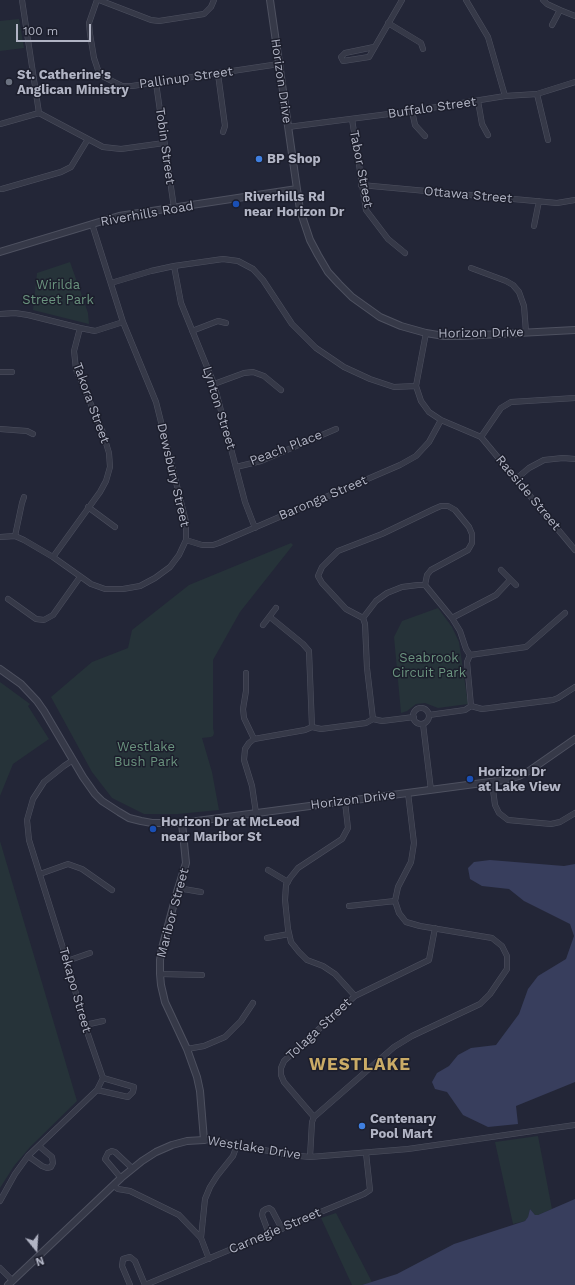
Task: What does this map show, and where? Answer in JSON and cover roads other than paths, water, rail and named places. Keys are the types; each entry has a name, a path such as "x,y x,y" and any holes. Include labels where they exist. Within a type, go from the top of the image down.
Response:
{"street":[{"path":"22,0 39,113"},
{"path":"98,0 151,20 159,21 204,14 211,7 214,0"},
{"name":"Pallinup Street","path":"98,0 89,23 94,58 98,70 104,77 122,86 156,83 279,64"},
{"name":"Horizon Drive","path":"270,0 300,210 310,240 322,262 339,284 352,297 380,317 401,326 426,333 444,336 462,336 575,330"},
{"path":"374,48 344,53 341,57 343,61 369,57 402,0"},
{"path":"466,0 488,37 505,96"},
{"path":"543,0 547,4 575,16"},
{"path":"552,25 560,10"},
{"path":"388,24 421,43 423,49"},
{"path":"218,74 225,126 223,132"},
{"name":"Buffalo Street","path":"288,127 412,111 505,96 537,94 575,82"},
{"name":"Tobin Street","path":"156,83 174,208"},
{"path":"537,94 548,140"},
{"path":"478,101 482,124 488,135"},
{"path":"412,111 415,125 425,136"},
{"path":"0,124 39,113 103,147 121,149 164,143"},
{"name":"Tabor Street","path":"352,119 366,210 388,239 405,253"},
{"path":"2,189 61,172 71,167 88,139"},
{"name":"Ottawa Street","path":"362,185 557,203 575,200"},
{"name":"Riverhills Road","path":"0,252 119,216 297,190"},
{"path":"534,226 539,201"},
{"name":"Dewsbury Street","path":"0,536 16,536 53,557 91,584 105,589 124,589 140,586 155,578 170,567 179,555 186,540 186,522 156,402 123,322 92,224"},
{"path":"111,283 174,266 223,260 238,261 253,269 264,280 292,324 316,348 344,367 370,379 394,387 416,386 426,333"},
{"name":"Lynton Street","path":"174,266 181,303 214,384 245,502 255,528"},
{"path":"471,268 513,285 519,292 524,306 526,332"},
{"path":"0,314 15,313 28,315 95,331 123,322"},
{"path":"192,332 218,321 226,323"},
{"name":"Takora Street","path":"53,557 106,481 110,467 109,453 103,432 76,369 74,350 80,328"},
{"path":"0,372 12,372"},
{"path":"214,384 244,373 253,372 264,376 281,390"},
{"name":"Raeside Street","path":"416,386 421,401 429,412 441,420 481,437 575,550"},
{"path":"481,437 500,408 511,402 575,398"},
{"name":"Baronga Street","path":"186,540 202,545 212,545 400,465 416,456 429,442 441,420"},
{"path":"0,429 27,431 33,434"},
{"name":"Peach Place","path":"236,467 261,461 336,429"},
{"path":"516,479 529,468 544,460 562,458 575,459"},
{"path":"16,536 24,497"},
{"path":"373,720 367,668 365,624 363,618 346,609 322,583 318,576 322,567 338,551 382,534 441,506 448,506 455,510 469,527 472,534 472,544 468,550 431,570 427,575 425,585"},
{"path":"88,507 115,527"},
{"path":"501,570 516,585"},
{"path":"8,599 36,619 44,620 53,616 80,577"},
{"path":"452,618 496,595 510,580"},
{"path":"425,585 452,618 460,631 466,649 470,655"},
{"path":"363,618 376,601 387,593 402,587 425,585"},
{"path":"263,625 276,608"},
{"path":"470,655 526,647 565,613"},
{"path":"270,616 303,644 309,651 312,727"},
{"path":"470,655 467,662 471,706"},
{"name":"Horizon Drive","path":"0,669 21,684 37,701 89,787 102,801 129,818 159,824 182,823 345,802 512,778 529,771 575,739"},
{"path":"246,673 246,691 243,709 244,718 254,739"},
{"path":"429,715 465,710 471,706 482,709 553,700 575,687"},
{"path":"420,709 426,710 429,715 427,722 423,724 417,723 414,717 415,712 420,709"},
{"path":"256,813 251,781 244,760 245,749 254,739 306,730 312,727 321,729 366,723 373,720 382,721 414,717"},
{"path":"423,724 431,790"},
{"name":"Tekapo Street","path":"73,760 44,782 33,799 27,820 29,840 67,961 85,1025 103,1078"},
{"path":"492,782 495,805 499,813 508,820 551,824 560,822 575,813"},
{"path":"310,1157 312,1122 314,1117 394,1047 412,1036 480,1004 490,994 507,969 507,956 502,946 492,938 406,922 399,913 395,901 398,887 411,862 414,850 408,793"},
{"path":"345,802 348,828 342,839 298,868 286,885 285,900 291,942 307,960 323,966 335,974 355,996"},
{"name":"Maribor Street","path":"182,823 186,863 162,948 160,974 165,1002 188,1049 197,1077 200,1091 204,1140"},
{"path":"40,874 68,864 82,869 112,890"},
{"path":"268,870 288,882"},
{"path":"178,888 201,892"},
{"path":"349,906 395,901"},
{"name":"Tolaga Street","path":"314,1117 284,1082 281,1075 281,1068 284,1060 355,996 429,960 435,928"},
{"path":"267,938 289,934"},
{"path":"67,961 90,953"},
{"path":"160,974 202,975"},
{"path":"188,1049 204,1046 225,1037 241,1021 253,1004"},
{"path":"85,1025 103,1021"},
{"path":"0,1201 15,1174 28,1156 97,1090 103,1078 134,1087 134,1092 128,1097 97,1090"},
{"name":"Westlake Drive","path":"10,1283 132,1168 148,1156 163,1148 179,1143 204,1140 217,1141 275,1153 310,1157 408,1149 575,1125"},
{"path":"201,1238 205,1199 216,1176 233,1156 237,1145"},
{"path":"28,1156 42,1166 47,1168 51,1167 53,1163 52,1157 40,1146"},
{"path":"121,1178 105,1159 108,1153 112,1151 115,1152 132,1168"},
{"name":"Carnegie Street","path":"145,1285 354,1199 370,1190 366,1153"},
{"path":"114,1186 118,1189 130,1190 179,1215 201,1238 209,1259"},
{"path":"269,1234 262,1214 266,1209 269,1208 272,1210 282,1228"},
{"path":"190,1226 202,1222"},
{"path":"130,1285 122,1266 123,1259 130,1257 135,1261 145,1285"},
{"path":"0,1268 10,1283"}],"water":[{"path":"490,860 564,866 575,864 575,1082 516,1106 518,1124 488,1127 463,1115 447,1092 435,1089 432,1082 437,1073 449,1066 458,1055 471,1048 496,1045 519,1014 528,989 538,976 566,959 574,936 570,924 524,901 509,889 482,886 470,879 468,868 474,862"},
{"path":"575,1199 575,1285 362,1285 397,1274 454,1244 525,1221 528,1217 530,1209 535,1215 538,1215"}],"place":[{"name":"St. Catherine's Anglican Ministry","path":"9,82"},
{"name":"BP Shop","path":"259,159"},
{"name":"Riverhills Rd near Horizon Dr","path":"236,204"},
{"name":"Horizon Dr at Lake View","path":"470,779"},
{"name":"Horizon Dr at McLeod near Maribor St","path":"153,829"},
{"name":"Centenary Pool Mart","path":"362,1126"}],"district":[{"name":"WESTLAKE","path":"360,1065"}],"park label":[{"name":"Wirilda Street Park","path":"58,292"},
{"name":"Seabrook Circuit Park","path":"429,666"},
{"name":"Westlake Bush Park","path":"146,754"}]}
